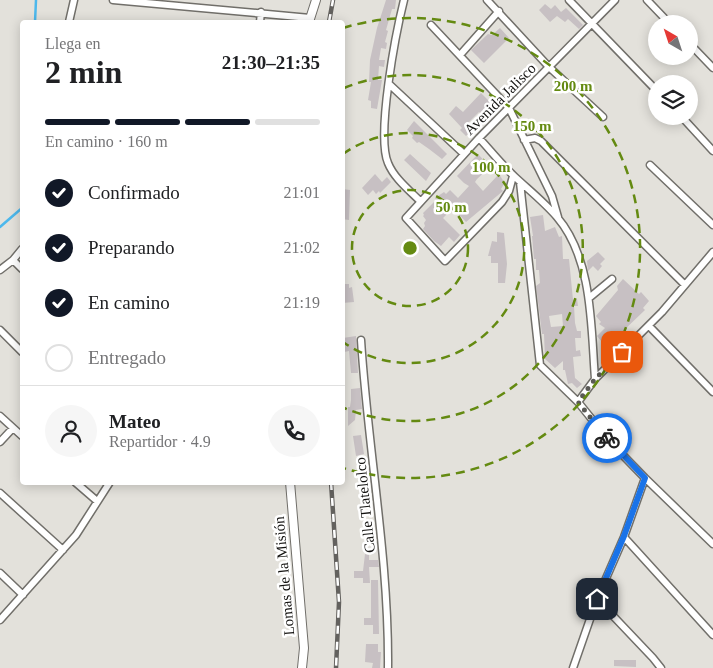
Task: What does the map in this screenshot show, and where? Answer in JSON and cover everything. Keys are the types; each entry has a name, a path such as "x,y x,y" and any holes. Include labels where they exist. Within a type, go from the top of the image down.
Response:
{"street":[{"path":"69,20 74,0"},
{"path":"113,0 261,12 310,20 316,0"},
{"path":"404,0 389,84 384,148 388,163 395,174 420,201"},
{"path":"487,0 549,67 603,117"},
{"path":"569,0 648,82"},
{"name":"Avenida Jalisco","path":"513,176 509,191 502,202 444,262 406,218 479,138 615,0"},
{"path":"646,0 661,15"},
{"path":"460,55 499,11"},
{"path":"260,20 261,12"},
{"path":"431,25 509,108 552,196 558,218"},
{"path":"698,52 713,68"},
{"path":"389,84 464,154"},
{"path":"689,125 713,151"},
{"path":"479,138 513,176 558,218 573,242 580,261 589,298 595,379"},
{"path":"524,140 535,138 541,141 685,285"},
{"path":"650,165 713,225"},
{"path":"520,182 540,365 578,402 611,443 645,478 713,543"},
{"path":"0,270 13,260 20,251"},
{"path":"578,402 595,379 649,326 712,254"},
{"path":"13,260 20,267"},
{"path":"589,298 612,279"},
{"path":"649,326 713,392"},
{"path":"0,330 20,350"},
{"name":"Calle Tlatelolco","path":"361,340 364,389 381,529 388,610 388,668"},
{"path":"0,416 20,434"},
{"path":"0,442 13,428"},
{"path":"573,668 597,599 624,536 645,478"},
{"path":"78,485 97,501"},
{"path":"0,620 76,534 108,485"},
{"name":"Lomas de la Misión","path":"290,485 304,648 302,668"},
{"path":"0,493 63,550"},
{"path":"624,536 713,635"},
{"path":"0,573 23,595"},
{"path":"597,599 653,658 660,668"}],"building":[{"path":"386,0 396,0 395,9 392,9 386,30 388,31 385,42 387,43 386,49 381,48 379,60 385,60 384,67 379,66 378,80 382,80 377,109 371,108 371,101 368,100 371,82 369,82 370,60"},
{"path":"545,4 551,9 555,5 561,12 566,8 583,25 579,29 568,19 565,22 557,16 550,22 539,10"},
{"path":"500,28 509,38 484,63 471,50 488,34 492,35"},
{"path":"481,93 491,103 484,109 492,118 489,120 479,112 467,124 472,130 466,136 460,130 462,128 449,114 456,106 463,112"},
{"path":"414,121 447,154 442,159 412,138 413,136 407,130"},
{"path":"410,154 431,173 426,181 404,160"},
{"path":"478,154 490,167 475,182 483,191 499,174 504,182 501,189 503,191 466,222 452,209 443,218 460,235 454,242 449,237 441,246 423,229 426,220 423,213 436,200 435,198 444,192 446,194 450,190 458,198 469,186 457,176"},
{"path":"375,174 382,182 387,177 391,182 380,193 379,191 376,194 373,190 368,195 362,188"},
{"path":"345,189 350,190 349,220 345,219"},
{"path":"543,215 545,231 555,227 559,237 562,236 563,259 569,259 573,300 577,299 578,306 574,306 575,323 577,331 581,331 581,338 575,338 576,351 580,350 581,356 573,357 575,378 582,384 577,388 572,383 568,384 565,370 563,370 563,361 555,368 545,359 544,334 542,334 536,286 540,283 539,270 536,270 536,259 534,259 530,217","holes":["562,314 563,326 551,327 549,316"]},
{"path":"497,232 504,233 507,264 505,283 498,283 498,263 491,263 491,256 488,256 492,241 497,242"},
{"path":"598,252 605,259 600,264 602,266 598,271 593,266 588,271 587,261"},
{"path":"623,279 639,294 641,292 649,301 643,308 645,310 617,339 615,337 609,343 607,340 602,342 597,336 605,328 599,324 601,322 596,316 618,290 617,286"},
{"path":"345,284 349,284 349,288 352,287 354,302 345,303"},
{"path":"356,336 358,373 351,373 349,351 345,352 345,338"},
{"path":"360,388 362,409 356,410 355,420 348,426 348,407 350,407 351,389"},
{"path":"361,435 364,454 356,456 353,436"},
{"path":"365,554 369,555 369,560 378,560 379,567 369,567 370,583 363,583 363,578 354,578 354,571 363,571"},
{"path":"371,580 378,580 379,634 373,634 373,625 364,625 364,618 371,618"},
{"path":"366,644 378,644 378,652 381,652 380,668 372,668 373,663 365,662"},
{"path":"614,660 636,660 636,667 614,666"}],"waterway":[{"path":"35,20 36,0"},
{"path":"0,227 20,210"}],"railway":[{"path":"329,20 333,0"},
{"path":"331,485 339,602 336,668"}],"way so far":[{"path":"607,438 578,402 595,379 622,352"}],"route":[{"path":"597,599 624,536 645,478 607,438"}]}
